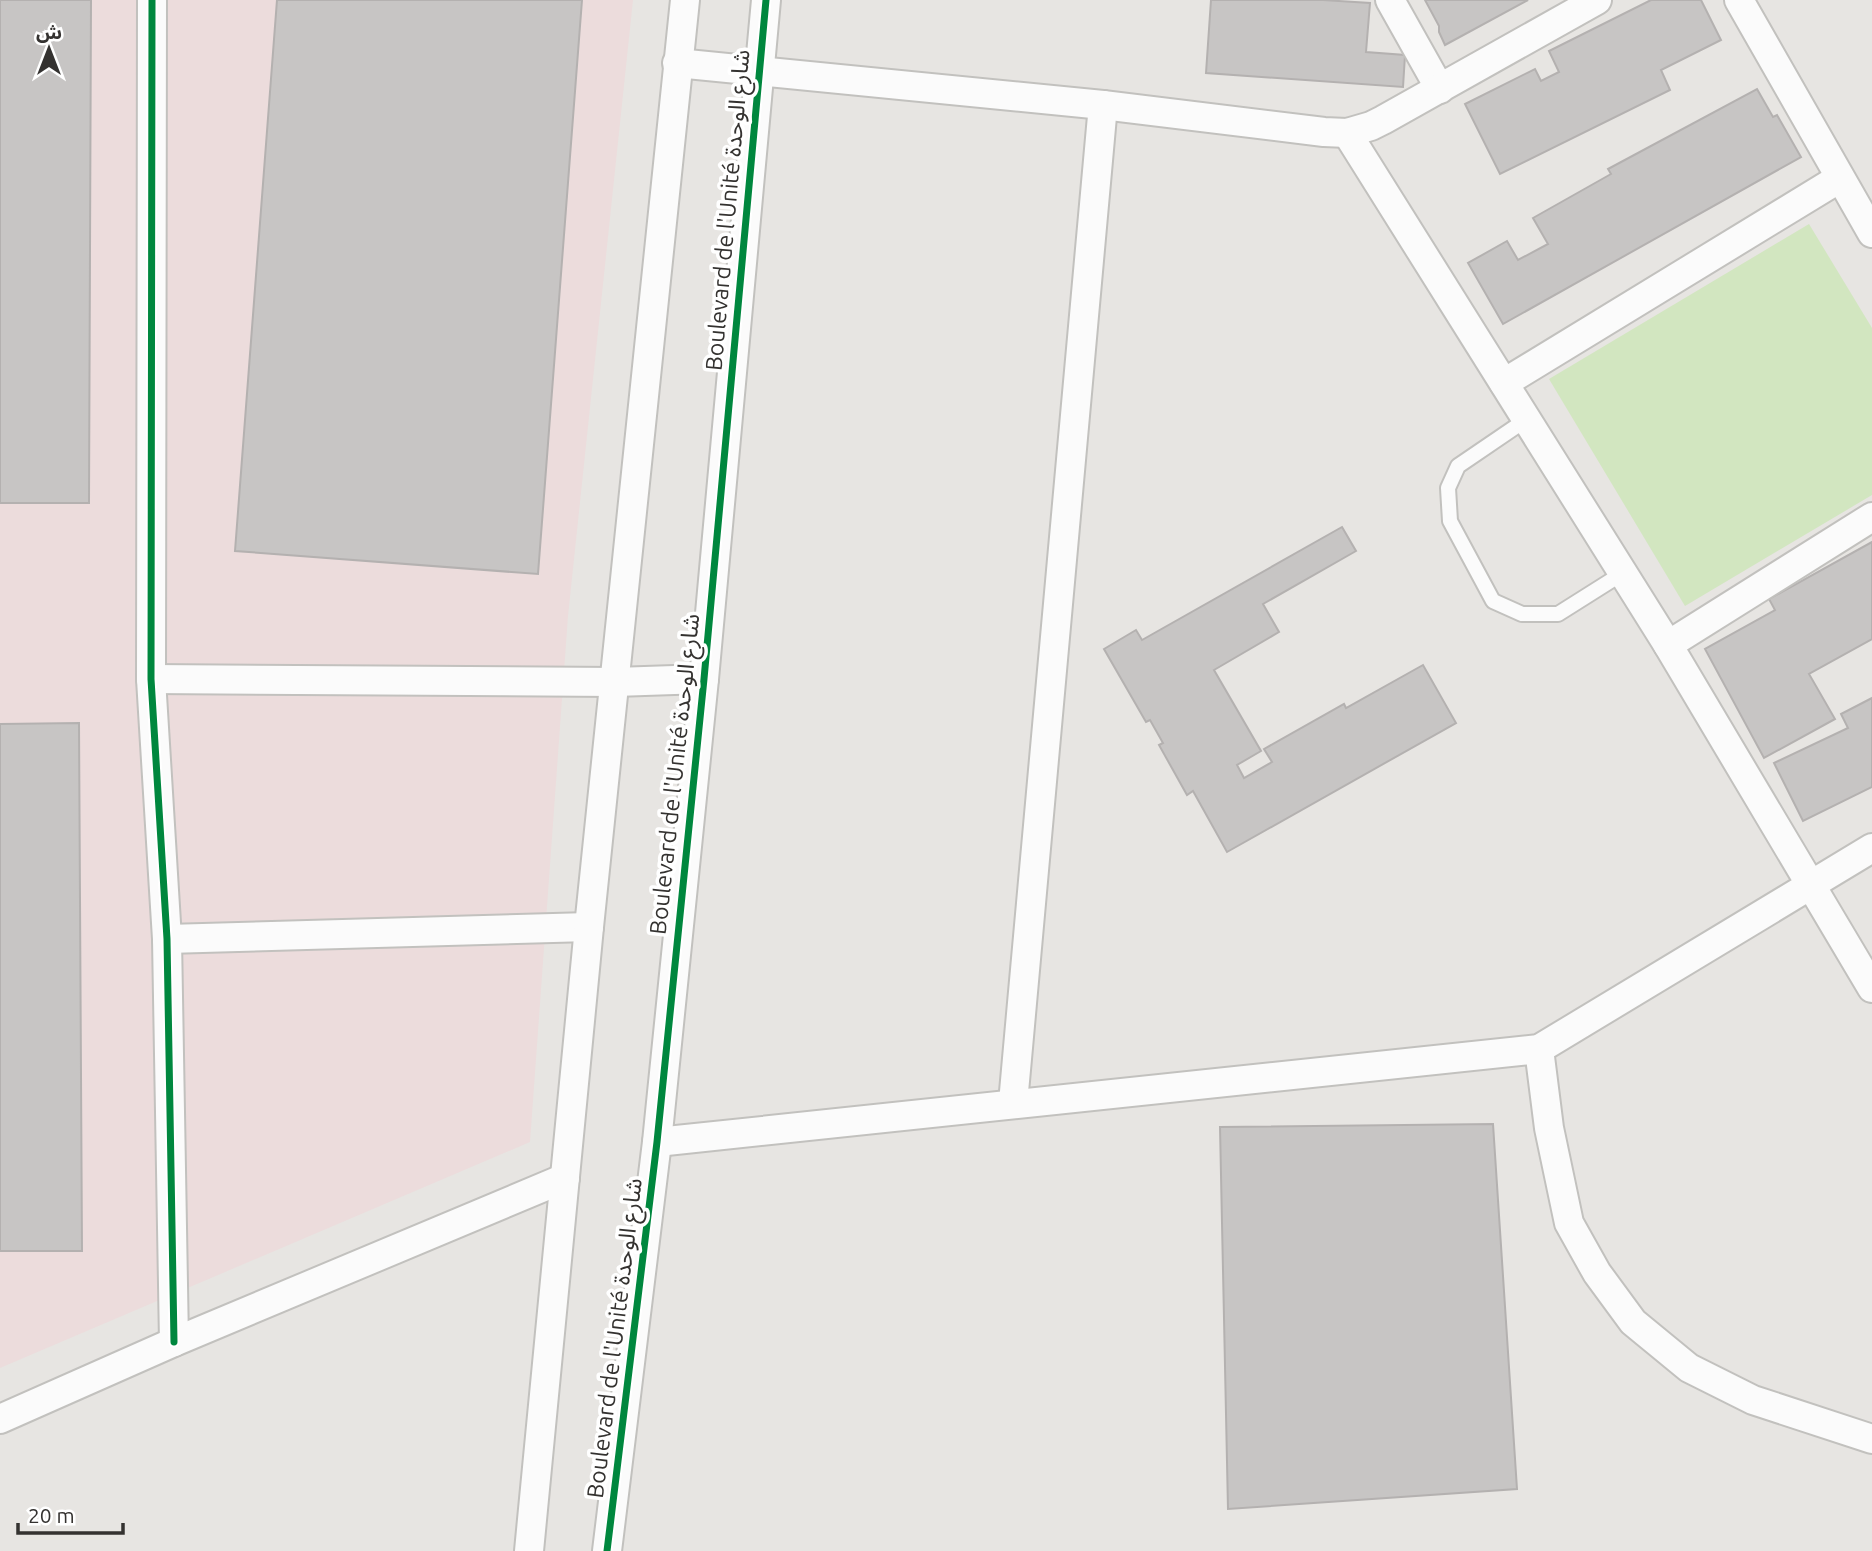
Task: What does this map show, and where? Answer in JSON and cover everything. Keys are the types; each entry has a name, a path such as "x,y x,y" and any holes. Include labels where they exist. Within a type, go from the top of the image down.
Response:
{"street":[{"path":"152,0 151,679 167,940 174,1342"},
{"path":"529,1551 589,927 685,0"},
{"name":"Boulevard de l'Unité شارع الوحدة","path":"607,1551 657,1142 704,679 766,0"},
{"path":"1390,0 1440,89"},
{"path":"677,63 1104,105 1347,133 1371,126 1597,0"},
{"path":"1739,0 1872,233"},
{"path":"1013,1103 1104,105"},
{"path":"1347,133 1668,645 1872,988"},
{"path":"1504,383 1840,178"},
{"path":"1668,645 1872,517"},
{"path":"151,679 615,682 704,679"},
{"path":"657,1142 1539,1049 1872,848"},
{"path":"167,940 589,927"},
{"path":"1539,1049 1549,1128 1569,1223 1597,1273 1633,1322 1689,1368 1731,1389 1872,1439"},
{"path":"0,1419 174,1342 565,1178"}],"lane":[{"path":"1527,419 1458,466 1448,488 1450,521 1493,601 1522,614 1558,614 1623,573"}],"shaded area":[{"path":"0,0 633,0 568,616 530,1142 0,1368"}],"green space":[{"path":"1809,224 1872,328 1872,495 1685,606 1549,379"}],"building":[{"path":"0,0 91,0 89,503 0,503"},
{"path":"277,0 582,0 538,574 235,551"},
{"path":"1211,0 1323,0 1370,3 1366,52 1405,55 1403,87 1206,73"},
{"path":"1425,0 1528,0 1445,45 1439,26"},
{"path":"1651,0 1701,0 1721,40 1661,70 1670,90 1500,174 1465,104 1535,69 1541,81 1559,72 1549,51"},
{"path":"1757,89 1773,117 1777,115 1801,157 1503,324 1468,263 1507,241 1518,260 1548,244 1533,218 1611,174 1608,169"},
{"path":"1342,527 1356,551 1263,604 1279,632 1214,670 1261,751 1237,765 1244,778 1272,762 1264,749 1344,704 1346,708 1423,665 1456,723 1227,852 1193,791 1187,795 1159,745 1163,743 1150,720 1146,722 1104,649 1136,630 1142,640"},
{"path":"1872,542 1872,639 1809,674 1835,719 1764,758 1705,649 1775,610 1769,599"},
{"path":"1872,698 1872,787 1803,821 1774,763 1848,728 1841,714"},
{"path":"79,723 82,1251 0,1251 0,724"},
{"path":"1493,1124 1517,1489 1228,1509 1220,1127"}],"cycle path":[{"path":"152,0 151,679 167,939 174,1342"},
{"path":"607,1551 657,1142 704,679 766,0"}]}
